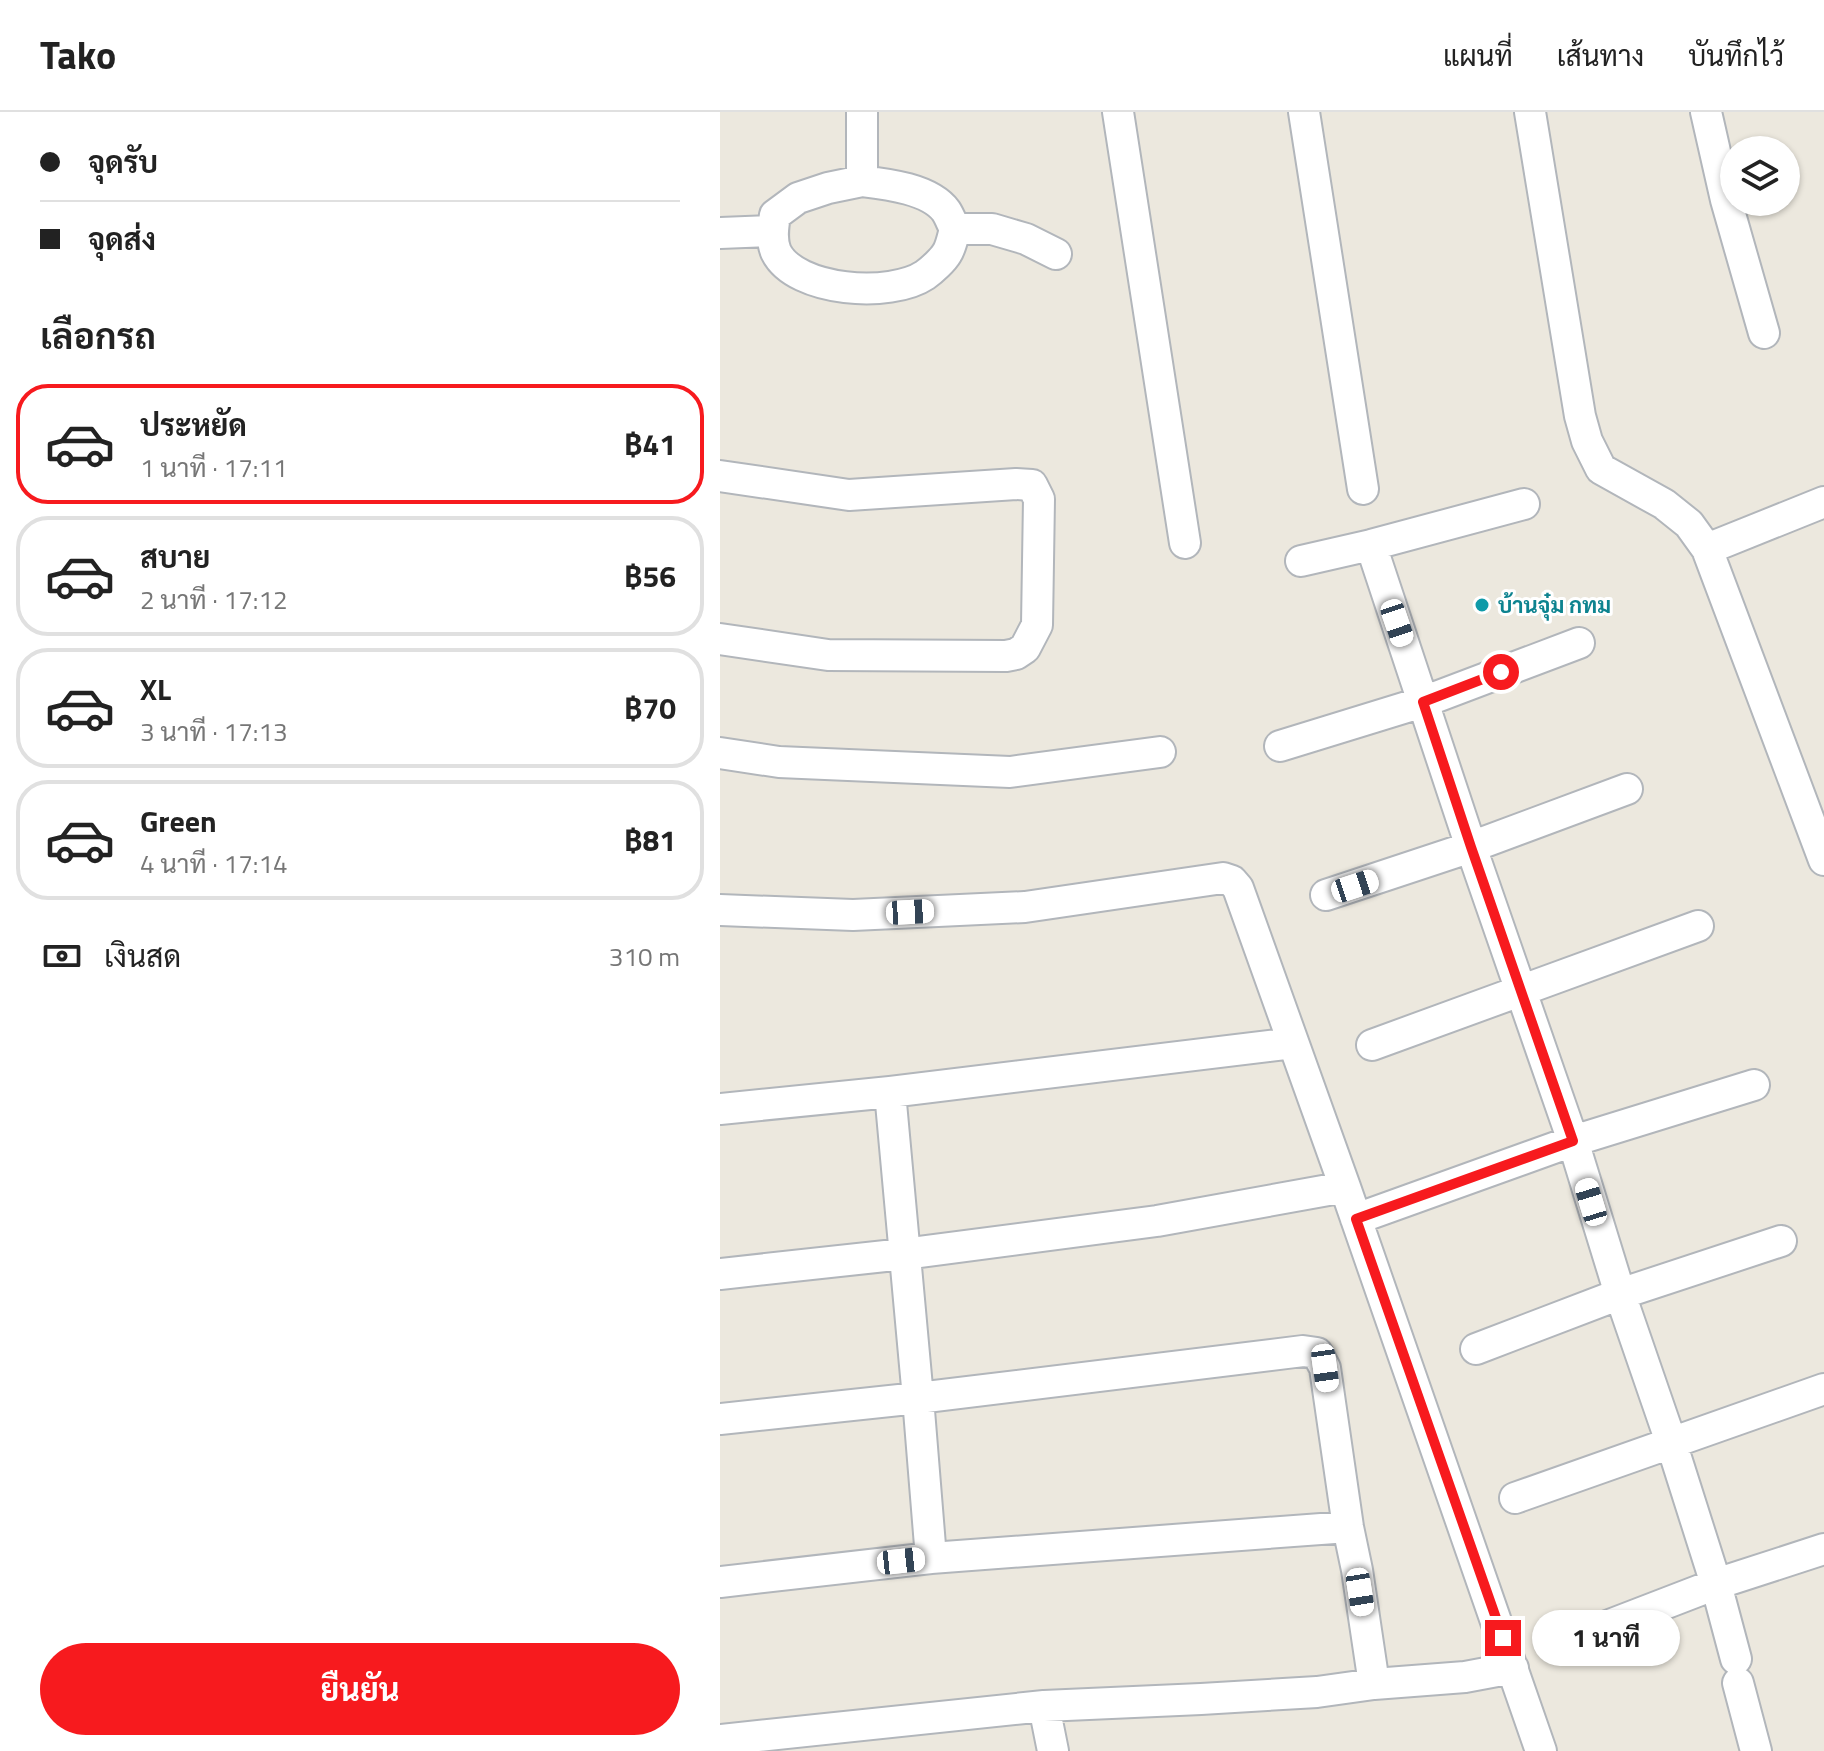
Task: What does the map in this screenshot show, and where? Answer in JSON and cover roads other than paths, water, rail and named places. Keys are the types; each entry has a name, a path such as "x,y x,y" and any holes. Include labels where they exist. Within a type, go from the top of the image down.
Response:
{"street":[{"path":"862,112 862,181"},
{"path":"1118,112 1185,543"},
{"path":"1304,112 1363,489"},
{"path":"1530,112 1580,416 1587,441 1601,469 1664,504 1689,524 1707,549 1824,860"},
{"path":"1706,112 1726,200 1764,333"},
{"path":"862,181 896,186 921,194 945,209 955,229 948,252 924,275 894,286 862,289 825,284 793,271 776,252 772,231 775,215 798,198 862,181"},
{"path":"955,229 992,229 1026,239 1056,254"},
{"path":"720,233 772,231"},
{"path":"720,476 849,495 1032,485 1039,499 1037,625 1025,648 1016,654 828,655 720,639"},
{"path":"1707,549 1824,502"},
{"path":"1301,561 1524,504"},
{"path":"1371,545 1573,1141 1620,1294 1671,1442 1716,1584 1756,1751"},
{"path":"1280,746 1423,702 1579,643"},
{"path":"720,753 779,762 1010,772 1160,752"},
{"path":"1326,895 1471,847 1627,789"},
{"path":"720,910 853,915 1025,907 1223,878 1232,881 1238,888 1345,1187 1541,1751"},
{"path":"1372,1045 1698,926"},
{"path":"720,1109 890,1092 1293,1043"},
{"path":"1356,1219 1573,1141 1754,1085"},
{"path":"890,1092 931,1558"},
{"path":"720,1274 1157,1221 1345,1187"},
{"path":"1476,1349 1620,1294 1781,1241"},
{"path":"720,1419 1303,1351 1317,1353 1325,1368 1374,1684"},
{"path":"1515,1498 1824,1389"},
{"path":"720,1582 931,1558 1348,1527"},
{"path":"1568,1641 1716,1584 1824,1549"},
{"path":"720,1740 1044,1706 1317,1692 1465,1677 1513,1668"},
{"path":"1044,1706 1053,1751"}],"place":[{"name":"บ้านจุ๋ม กทม","path":"1482,605"}]}
